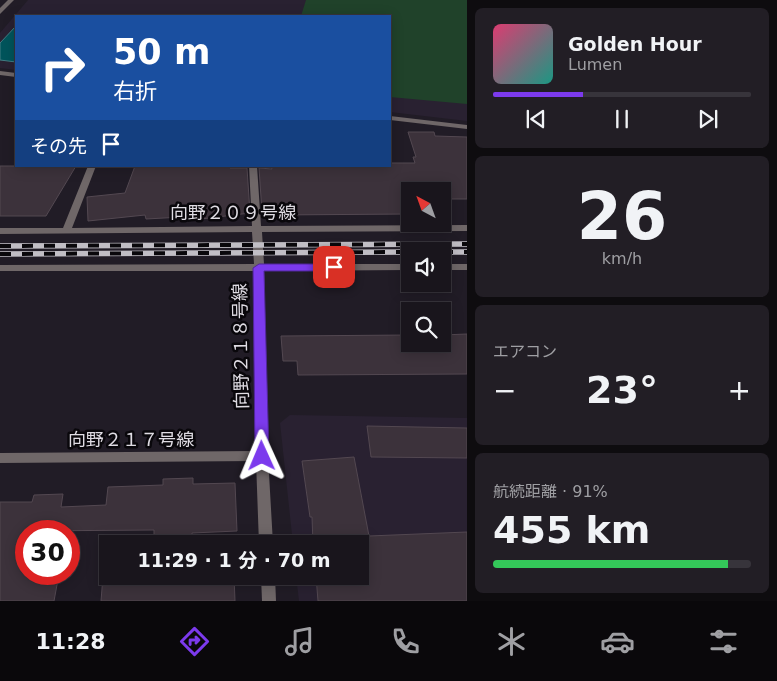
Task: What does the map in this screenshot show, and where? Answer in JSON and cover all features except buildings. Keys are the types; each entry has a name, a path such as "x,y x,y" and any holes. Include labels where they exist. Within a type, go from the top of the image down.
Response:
{"street":[{"path":"0,12 11,0"},
{"path":"0,72 15,74"},
{"path":"391,118 467,127"},
{"path":"67,230 92,167"},
{"name":"向野２１８号線","path":"253,167 259,268 262,456 266,535"},
{"name":"向野２０９号線","path":"0,231 467,228"},
{"path":"0,268 401,267"},
{"path":"451,267 467,267"},
{"name":"向野２１７号線","path":"0,458 262,456"},
{"path":"268,585 269,601"}],"shaded area":[{"path":"28,0 467,0 467,121 391,112 391,15 15,15"},
{"path":"15,15 15,70 0,68 0,33"},
{"path":"290,415 467,418 467,601 299,601 297,585 369,585 369,535 292,535 280,423"}],"green space":[{"path":"306,0 467,0 467,104 391,97 391,15 301,15"}],"water":[{"path":"15,27 15,62 0,60 0,43"}],"railway":[{"path":"0,246 467,244"},
{"path":"0,254 401,252"},
{"path":"451,252 467,252"}],"route":[{"path":"262,456 259,268 334,267"}]}
